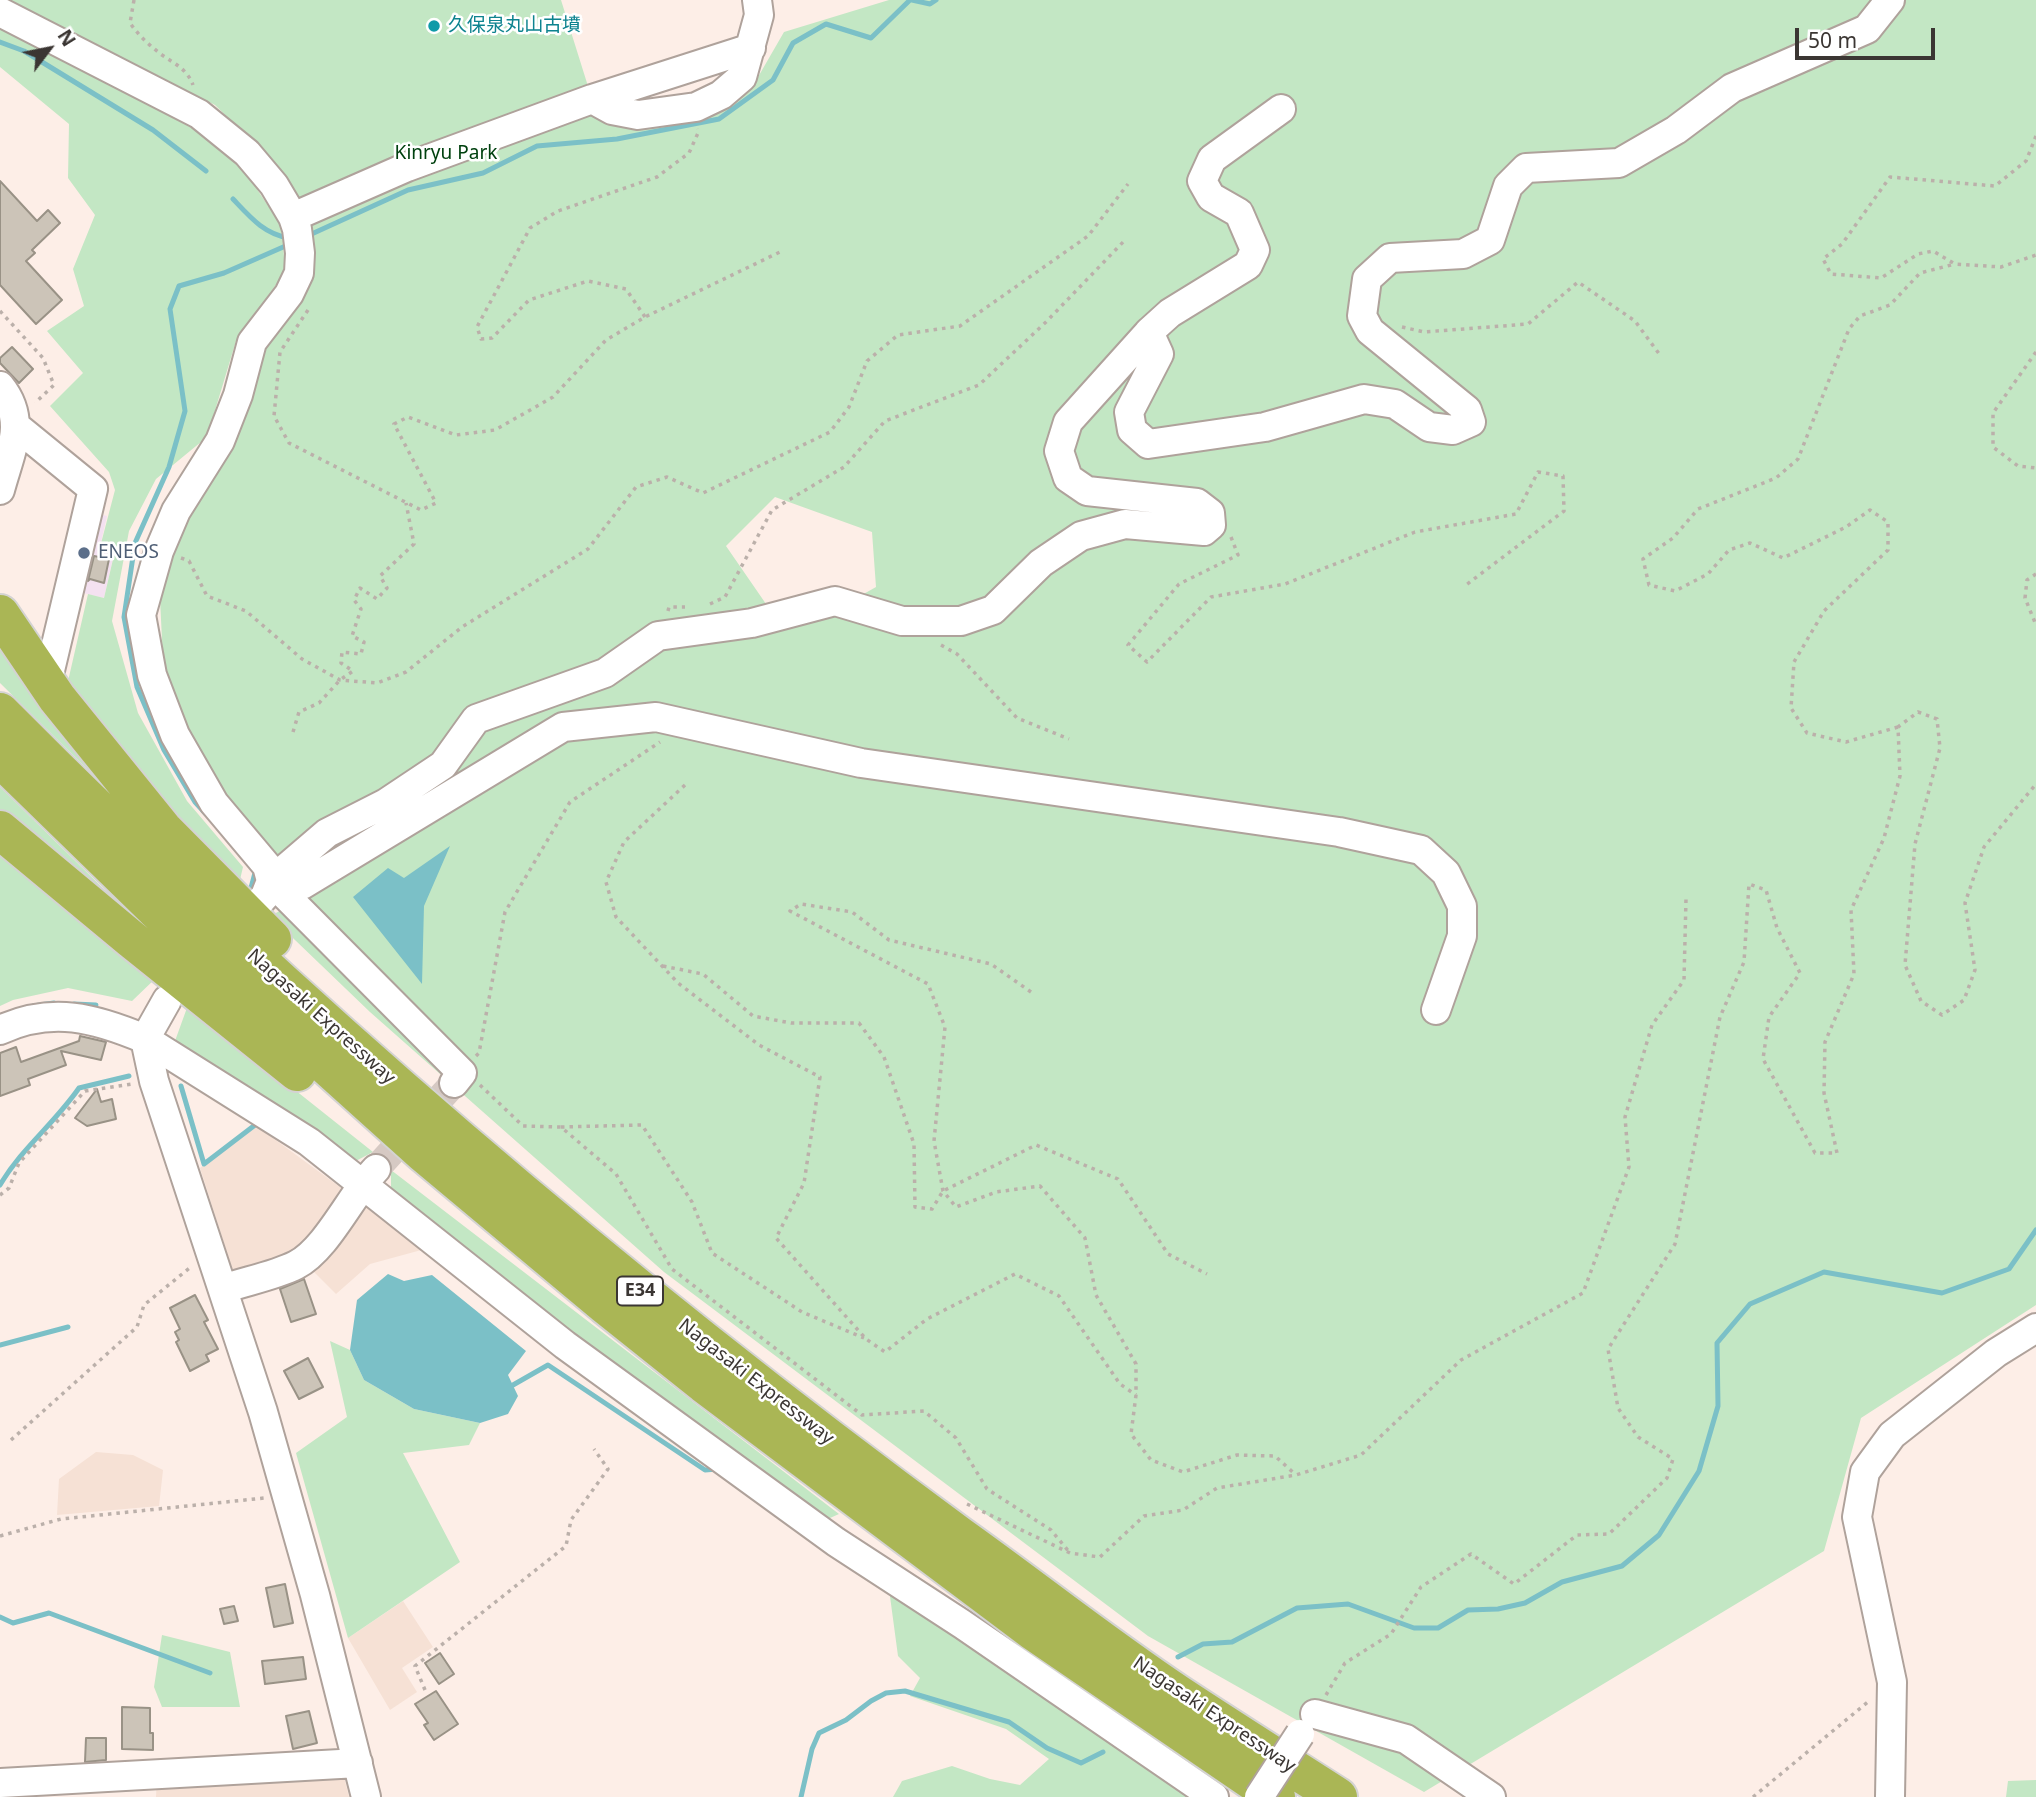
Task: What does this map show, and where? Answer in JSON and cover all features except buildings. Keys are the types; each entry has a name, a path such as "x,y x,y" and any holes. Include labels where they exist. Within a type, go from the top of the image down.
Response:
{"highway":[{"path":"0,614 47,683 163,829 533,1203"},
{"name":"Nagasaki Expressway","path":"0,712 176,884 312,1010 533,1203 826,1437 1175,1692 1338,1797"},
{"name":"Nagasaki Expressway","path":"0,758 155,909 423,1153 605,1305 704,1384 1033,1631 1276,1797"},
{"path":"0,830 296,1070 591,1301 704,1384"}],"street":[{"path":"592,99 612,110 638,115 696,107 721,95 742,77 759,15 757,0"},
{"path":"1149,332 1159,354 1129,412 1132,430 1147,444 1265,427 1364,399 1395,404 1429,428 1453,430 1471,422 1467,410 1370,331 1362,316 1367,279 1390,258 1463,254 1490,240 1508,186 1526,169 1619,163 1676,130 1732,88 1867,29 1890,0"},
{"path":"15,10 200,114 247,153 274,185 296,233 299,274 289,293 252,342 239,395 220,441 176,511 159,551 141,615 152,675 175,736 214,803 267,866 271,881 458,1078"},
{"path":"296,233 407,167 592,99 751,48"},
{"path":"256,906 265,896 271,881 327,833 386,803 443,765 476,719 605,673 658,636 752,623 835,601 902,621 961,621 993,610 1041,563 1081,536 1125,523 1204,531 1211,525 1210,513 1197,503 1087,491 1068,478 1059,451 1068,422 1149,332 1170,313 1248,265 1255,250 1238,213 1211,197 1202,181 1212,159 1282,109"},
{"path":"0,386 12,405 17,426 0,490"},
{"path":"17,426 93,489 47,683"},
{"path":"271,881 302,885 563,727 656,717 861,763 1339,832 1421,850 1446,873 1462,906 1462,936 1436,1010"},
{"path":"167,1000 145,1039 154,1081 223,1289 287,1496 366,1797"},
{"path":"0,1030 33,1019 67,1016 92,1019 145,1039 309,1142 369,1176 565,1345 836,1542 962,1624 1214,1797"},
{"path":"223,1289 296,1265 317,1250 369,1176"},
{"path":"1890,1797 1892,1682 1857,1517 1865,1472 1892,1435 1996,1353 2036,1328"},
{"path":"1259,1797 1308,1724 1406,1739 1491,1797"},
{"path":"0,1783 358,1763"}],"path":[{"path":"134,0 130,23 138,35 163,56 180,65 192,81 200,114"},
{"path":"645,317 626,289 588,281 528,300 492,338 481,338 477,327 530,228 558,211 657,177 689,153 698,134"},
{"path":"1955,264 1933,250 1918,254 1881,278 1831,274 1823,259 1842,244 1891,177 1995,186 2026,160 2036,136"},
{"path":"159,551 189,561 207,596 246,611 302,659 340,680 377,683 406,672 462,626 588,549 636,487 667,477 703,493 830,432 849,407 867,361 898,335 960,326 1088,236 1128,184"},
{"path":"704,607 725,597 772,510 844,467 885,421 979,385 1046,322 1126,239"},
{"path":"311,306 280,352 274,416 289,443 421,510 436,503 394,424 408,417 456,435 495,430 553,397 606,340 645,317 782,251"},
{"path":"2036,255 2001,267 1955,264 1920,273 1890,305 1860,316 1849,329 1798,459 1776,478 1698,509 1673,538 1643,559 1649,585 1675,591 1708,574 1729,550 1750,543 1783,558 1846,527 1870,510 1888,522 1888,550 1824,611 1794,662 1791,708 1807,733 1846,742 1898,727 1918,712 1937,719 1940,748 1915,844 1905,965 1921,1001 1942,1014 1964,1000 1975,970 1965,903 1984,847 2036,784"},
{"path":"1362,316 1424,332 1528,324 1578,282 1635,321 1660,355"},
{"path":"0,311 43,358 54,385 35,403"},
{"path":"2036,352 1993,413 1993,447 2018,466 2036,468"},
{"path":"1211,525 1229,531 1238,555 1179,584 1128,645 1147,662 1211,597 1284,584 1415,532 1516,514 1538,472 1563,477 1564,511 1465,585"},
{"path":"293,732 299,712 319,703 340,680 353,671 341,663 342,652 361,654 364,642 352,636 361,609 354,600 360,588 377,599 387,588 380,576 414,544 406,503"},
{"path":"2036,574 2027,580 2025,598 2036,625"},
{"path":"658,636 669,607 692,607"},
{"path":"902,621 957,654 1017,718 1069,739"},
{"path":"686,724 569,802 505,912 479,1053 458,1078 482,1087 523,1126 642,1125 692,1202 712,1252 802,1312 866,1339 885,1352 927,1319 1015,1274 1059,1296 1120,1384 1136,1395"},
{"path":"1308,1724 1345,1663 1391,1634 1421,1587 1471,1554 1514,1584 1577,1535 1609,1534 1667,1478 1673,1459 1638,1437 1618,1408 1608,1349 1675,1244 1720,1017 1744,961 1749,884 1766,890 1777,928 1800,973 1769,1017 1763,1059 1815,1153 1837,1153 1824,1093 1825,1042 1854,974 1851,910 1884,838 1900,776 1898,727"},
{"path":"685,785 624,842 606,883 616,917 678,983 759,1045 820,1077 804,1183 776,1238 866,1339"},
{"path":"963,1502 1070,1553 1100,1557 1144,1516 1183,1510 1217,1488 1296,1475 1361,1455 1461,1360 1583,1293 1629,1167 1625,1116 1652,1025 1684,980 1686,899"},
{"path":"1031,992 991,964 889,940 852,912 801,904 790,911 928,984 945,1027 934,1141 943,1191 956,1207 996,1192 1040,1186 1085,1238 1096,1295 1136,1364 1136,1395 1131,1434 1151,1460 1184,1472 1237,1455 1275,1456 1296,1475"},
{"path":"661,965 703,974 753,1016 791,1023 859,1023 884,1057 914,1144 915,1207 932,1209 943,1191 1036,1145 1118,1179 1168,1254 1207,1274"},
{"path":"0,1195 9,1188 19,1163 85,1091 154,1081"},
{"path":"561,1127 616,1174 672,1269 862,1415 923,1411 956,1438 987,1489 1051,1530 1070,1553"},
{"path":"11,1440 137,1327 144,1305 210,1251"},
{"path":"425,1690 415,1666 566,1546 571,1520 608,1469 594,1449"},
{"path":"0,1535 61,1519 287,1496"},
{"path":"1753,1797 1892,1682"}],"shaded area":[{"name":"ENEOS","path":"73,508 107,516 99,551 114,554 104,598 54,586"},
{"path":"255,1125 425,1249 370,1264 336,1294 300,1258 236,1281 200,1168"},
{"path":"96,1452 133,1455 163,1470 159,1506 57,1515 59,1479"},
{"path":"403,1601 433,1647 402,1668 417,1692 390,1710 348,1638"},
{"path":"340,1761 349,1797 156,1797 157,1774"}],"green space":[{"name":"Kinryu Park","path":"8,0 561,0 592,99 699,116 754,84 784,32 889,0 2036,0 2036,1305 1861,1418 1824,1551 1424,1792 1148,1636 664,1272 370,1012 270,916 303,899 226,804 193,749 163,660 160,599 177,538 310,222 280,169 215,105","holes":["775,497 872,532 876,587 823,617 775,617 726,546"]},
{"path":"0,26 207,136 249,177 282,227 285,272 236,341 207,437 156,479 129,531 112,621 138,713 187,801 243,867 238,888 66,690 88,594 104,598 114,555 99,551 115,490 109,472 50,406 83,373 47,331 84,306 73,269 95,215 68,178 69,124 0,67"},
{"path":"0,645 158,839 0,683"},
{"path":"0,787 168,952 0,822"},
{"path":"0,843 157,977 132,1001 68,988 13,1000 0,1006"},
{"path":"188,1005 373,1152 350,1164 175,1041"},
{"path":"391,1170 839,1514 821,1522 391,1192"},
{"path":"330,1341 350,1350 364,1380 414,1409 480,1423 469,1445 403,1453 460,1562 348,1638 296,1453 347,1417"},
{"path":"889,1589 1189,1794 1187,1797 893,1797 902,1781 952,1766 990,1779 1020,1785 1049,1759 1006,1729 910,1696 920,1678 898,1656"},
{"path":"162,1635 230,1652 240,1707 162,1707 154,1687"},
{"path":"2036,1780 2036,1797 2006,1797 2008,1781"}],"water":[{"path":"450,846 424,906 422,984 353,897 388,868 404,878"},
{"path":"388,1274 404,1281 432,1275 526,1351 508,1375 518,1396 508,1414 480,1423 414,1409 364,1380 350,1350 357,1300"}],"waterway":[{"path":"305,237 408,190 483,173 537,146 617,139 719,119 773,80 793,43 826,24 871,38 910,0"},
{"path":"912,0 930,4 936,0"},
{"path":"0,42 24,51 153,130 206,171"},
{"path":"233,199 265,229 289,238"},
{"path":"206,814 195,802 164,750 137,687 124,617 135,543 169,467 185,411 170,309 179,286 224,273 290,244"},
{"path":"251,888 255,873 253,869"},
{"path":"33,1006 54,1003"},
{"path":"74,1004 96,1005"},
{"path":"0,1185 18,1159 79,1088 129,1076"},
{"path":"181,1086 204,1164 255,1125"},
{"path":"1178,1657 1203,1644 1232,1642 1297,1608 1348,1604 1414,1628 1438,1628 1468,1610 1498,1609 1525,1603 1562,1582 1622,1566 1659,1535 1699,1471 1718,1406 1717,1343 1750,1304 1824,1272 1942,1293 2009,1269 2036,1230"},
{"path":"0,1345 68,1327"},
{"path":"513,1385 548,1365 705,1470 717,1469"},
{"path":"0,1617 13,1623 49,1613 210,1673"},
{"path":"801,1797 812,1749 819,1733 846,1720 886,1693 905,1691 1009,1722 1047,1748 1081,1763 1103,1752"}],"tunnel":[{"path":"376,1169 454,1083"}],"place":[{"name":"久保泉丸山古墳","path":"434,26"},
{"name":"ENEOS","path":"84,553"}]}
